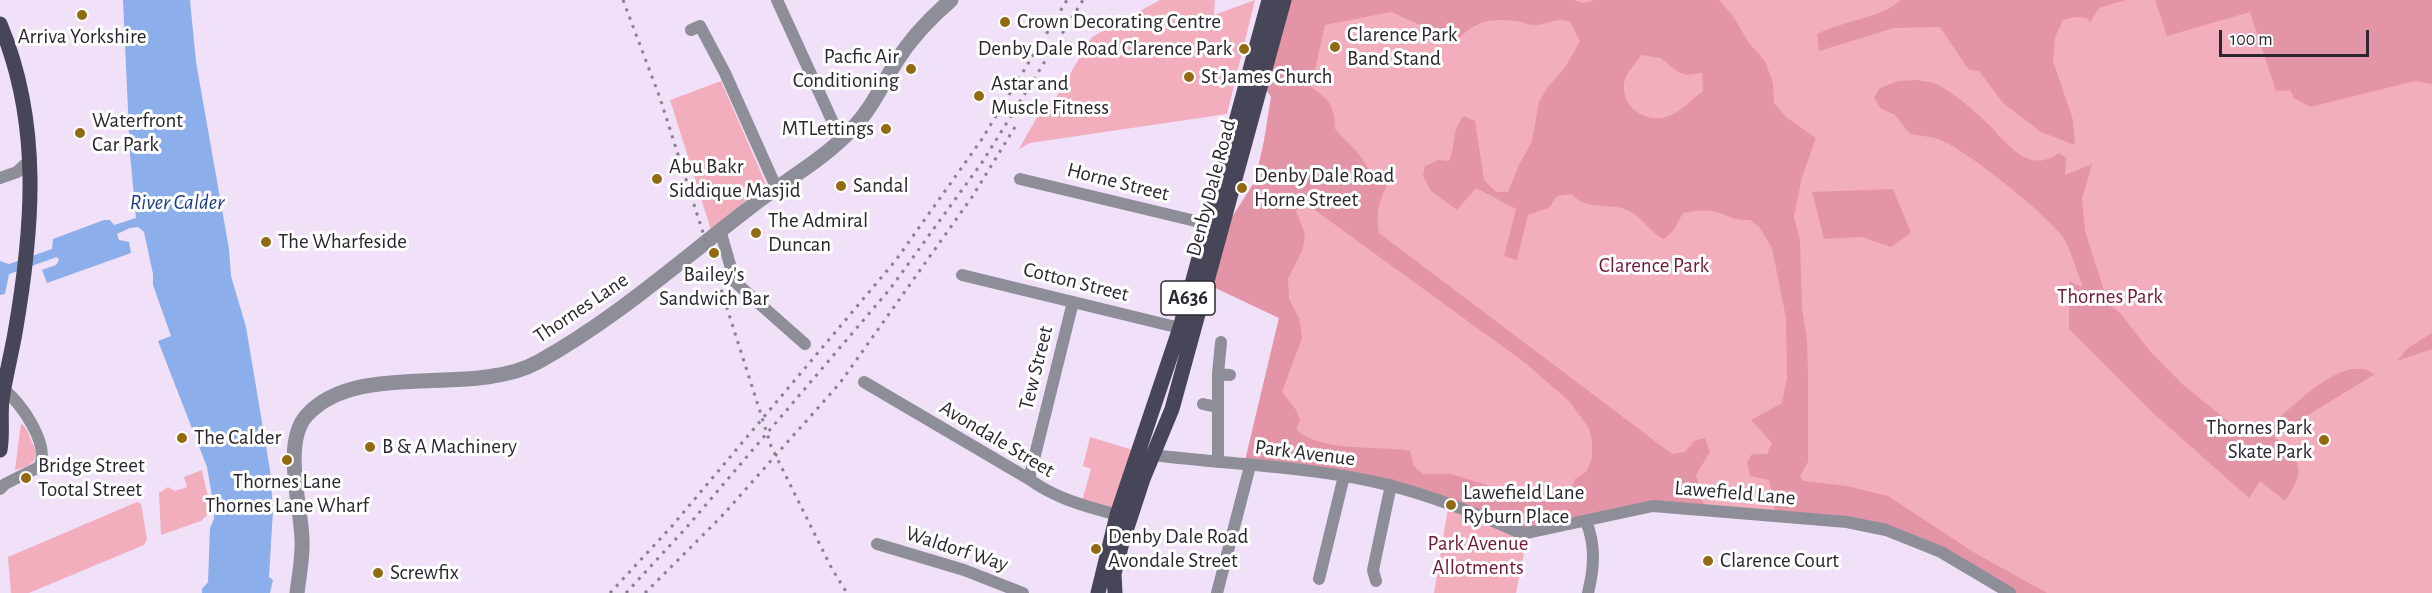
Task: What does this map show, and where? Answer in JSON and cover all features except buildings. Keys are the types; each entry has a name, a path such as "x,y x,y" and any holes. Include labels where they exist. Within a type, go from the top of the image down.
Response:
{"main road":[{"name":"Denby Dale Road","path":"1098,593 1117,515 1180,328 1269,0"},
{"name":"Denby Dale Road","path":"1115,593 1114,574 1122,543 1172,409 1284,0"},
{"path":"0,24 21,91 29,137 31,186 28,243 2,400 0,450"}],"street":[{"path":"777,0 841,140"},
{"name":"Thornes Lane","path":"297,593 303,542 295,448 299,428 305,417 317,405 332,395 351,389 399,383 456,381 520,371 537,363 610,317 855,127 876,99 907,46 951,0"},
{"path":"691,30 700,26 725,73 776,187"},
{"path":"4,178 30,160"},
{"path":"4,178 31,186"},
{"name":"Horne Street","path":"1020,178 1208,224"},
{"path":"720,230 735,282 805,344"},
{"name":"Cotton Street","path":"962,275 1180,328"},
{"name":"Tew Street","path":"1029,479 1073,302"},
{"path":"1218,462 1218,407 1224,375 1224,348"},
{"name":"Avondale Street","path":"864,382 1029,479 1045,491 1060,498 1117,515"},
{"path":"0,489 5,484 39,467 42,462 40,444 29,419 14,398 2,400"},
{"path":"1203,405 1218,407"},
{"name":"Park Avenue","path":"1153,455 1344,477 1391,485 1449,502"},
{"path":"1217,593 1250,466"},
{"path":"1319,579 1344,477"},
{"path":"1376,581 1373,570 1391,485"},
{"name":"Lawefield Lane","path":"1449,502 1516,531 1527,533 1653,506 1846,522 1886,530 1941,552 2010,593"},
{"path":"1586,521 1591,533 1594,553 1588,593"},
{"name":"Waldorf Way","path":"878,544 964,570 1023,593"}],"green space":[{"path":"1160,0 1215,0 1214,15 1255,0 1227,114 1030,143 1019,149 1041,110 1052,104 1092,37"},
{"name":"Thornes Park","path":"1294,0 2432,0 2432,593 2010,593 1886,530 1653,506 1528,533 1516,593 1434,593 1449,502 1391,485 1244,465 1279,318 1220,290 1233,237 1255,181 1271,97"},
{"path":"721,81 766,184 711,230 670,100"},
{"path":"21,423 34,446 35,456 28,466 15,470"},
{"path":"1090,437 1140,452 1117,515 1082,501 1091,469 1083,466"},
{"path":"202,470 211,511 201,521 161,535 159,493 168,487 175,491 187,487 184,477"},
{"path":"137,502 141,504 147,539 144,545 29,593 11,593 8,557"}],"shaded area":[{"path":"1284,0 1574,0 1583,3 1595,0 1719,0 1733,16 1749,43 1765,61 1773,83 1774,103 1786,117 1816,138 1802,177 1794,217 1800,240 1802,307 1807,341 1808,373 1808,462 1800,476 1804,481 1847,486 1888,496 1975,553 2047,593 2010,593 1904,536 1776,517 1769,480 1750,476 1747,462 1752,454 1767,454 1772,443 1751,420 1782,403 1787,378 1786,318 1772,248 1760,228 1750,220 1738,219 1709,210 1683,213 1673,231 1664,239 1627,210 1588,204 1571,194 1557,196 1549,208 1528,215 1517,260 1504,256 1516,209 1476,188 1457,210 1431,191 1423,176 1425,166 1438,160 1449,161 1457,127 1464,116 1475,121 1484,180 1496,192 1508,192 1532,141 1539,102 1547,88 1566,66 1580,41 1570,22 1565,20 1534,25 1518,21 1489,21 1469,29 1456,41 1391,12 1325,25 1311,87 1330,104 1334,114 1335,129 1358,153 1374,177 1387,186 1378,209 1379,233 1672,454 1685,452 1694,441 1705,438 1710,452 1696,475 1705,509 1653,506 1527,533 1391,485 1244,465 1279,318 1207,284 1232,217 1255,181 1271,97 1261,82","holes":["1641,55 1661,58 1678,72 1687,75 1702,73 1703,91 1683,108 1669,116 1651,118 1635,111 1626,97 1624,88 1626,76","1300,204 1312,208 1524,362 1569,401 1589,428 1592,441 1592,458 1587,471 1575,479 1570,491 1551,500 1536,488 1525,489 1513,497 1497,488 1451,474 1423,474 1414,466 1410,451 1334,445 1306,437 1296,429 1300,421 1296,410 1282,392 1302,338 1299,318 1289,299 1288,279 1303,249 1305,234 1296,211"]},
{"path":"1901,0 2126,0 2099,8 2090,22 2087,18 2075,17 2063,20 2055,38 2053,61 2073,120 2075,145 2041,132 2003,103 1979,71 1969,70 1940,27 1894,28 1819,51 1817,34 1883,11"},
{"path":"2155,0 2432,0 2432,84 2415,81 2310,107 2294,98 2290,90 2276,91 2250,12 2167,36"},
{"path":"1915,80 1936,84 1955,96 1983,119 2016,152 2026,158 2047,159 2059,153 2066,158 2065,175 2092,164 2082,199 2085,231 2108,303 2120,313 2149,350 2181,383 2235,427 2264,430 2310,391 2337,374 2350,369 2367,370 2375,374 2274,436 2298,466 2297,479 2285,501 2260,481 2249,498 2152,412 2069,329 2069,281 2083,287 2062,236 2039,213 1984,167 1938,139 1910,134 1895,115 1880,108 1874,98 1880,88 1898,81"},
{"path":"1893,189 1911,233 1891,247 1862,237 1824,239 1812,192"},
{"path":"2432,333 2432,349 2397,361 2408,348"}],"water":[{"name":"River Calder","path":"123,0 190,0 196,62 229,249 231,276 246,327 270,470 273,510 269,577 273,580 270,593 202,593 202,589 208,582 210,528 214,519 214,508 207,467 158,341 171,336 153,285 153,274 144,232 138,227 117,234 119,240 129,242 131,253 47,283 42,270 56,265 59,260 57,257 9,274 5,294 0,295 0,261 9,264 52,249 53,239 104,220 110,220 114,225 136,218 130,154"}],"railway":[{"path":"623,0 660,98 771,446 832,569 847,593"},
{"path":"610,593 672,526 896,260 982,139 1067,0"},
{"path":"626,593 686,528 890,289 983,161 1083,0"},
{"path":"645,593 721,517 840,383 972,197 1015,127"}],"place":[{"name":"Arriva Yorkshire","path":"82,15"},
{"name":"Crown Decorating Centre","path":"1005,22"},
{"name":"Clarence Park Band Stand","path":"1335,47"},
{"name":"Denby Dale Road Clarence Park","path":"1244,49"},
{"name":"Pacfic Air Conditioning","path":"911,69"},
{"name":"St James Church","path":"1189,77"},
{"name":"Astar and Muscle Fitness","path":"979,96"},
{"name":"MTLettings","path":"886,129"},
{"name":"Waterfront Car Park","path":"80,133"},
{"name":"Abu Bakr Siddique Masjid","path":"657,179"},
{"name":"Sandal","path":"841,186"},
{"name":"Denby Dale Road Horne Street","path":"1242,188"},
{"name":"The Admiral Duncan","path":"756,233"},
{"name":"The Wharfeside","path":"266,242"},
{"name":"Bailey's Sandwich Bar","path":"714,253"},
{"name":"The Calder","path":"182,438"},
{"name":"Thornes Park Skate Park","path":"2324,440"},
{"name":"B & A Machinery","path":"370,447"},
{"name":"Thornes Lane Thornes Lane Wharf","path":"287,460"},
{"name":"Bridge Street Tootal Street","path":"26,478"},
{"name":"Lawefield Lane Ryburn Place","path":"1451,505"},
{"name":"Denby Dale Road Avondale Street","path":"1096,549"},
{"name":"Clarence Court","path":"1708,561"},
{"name":"Screwfix","path":"378,573"}],"park label":[{"name":"Clarence Park","path":"1654,266"},
{"name":"Park Avenue Allotments","path":"1478,556"}]}
